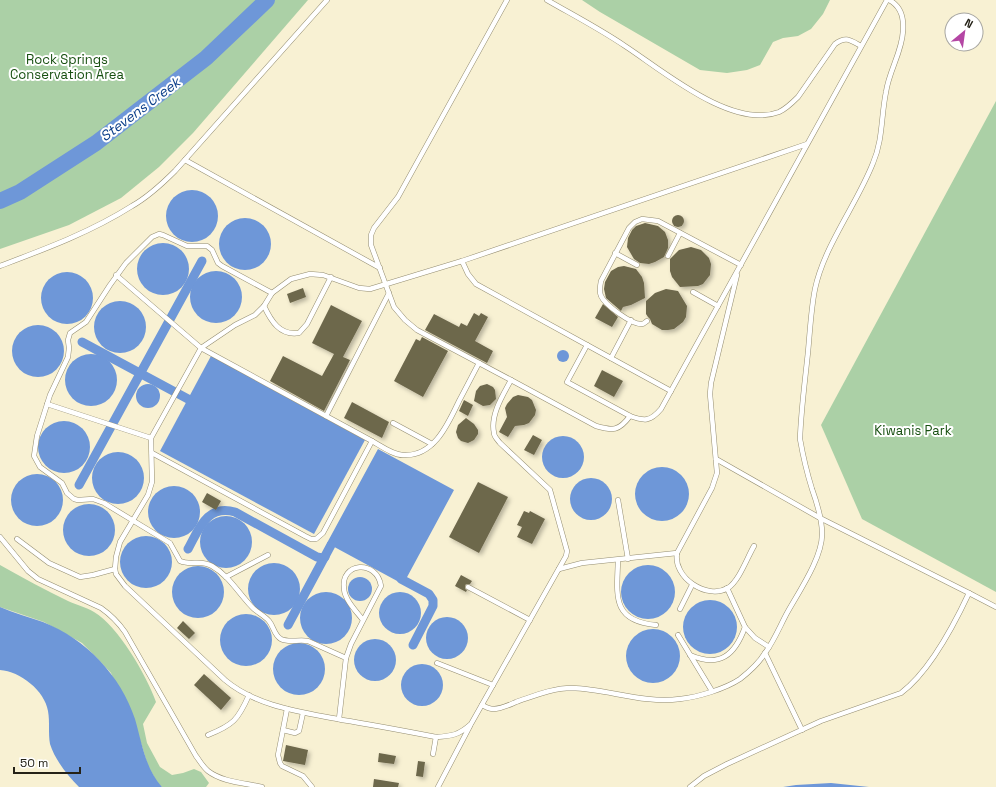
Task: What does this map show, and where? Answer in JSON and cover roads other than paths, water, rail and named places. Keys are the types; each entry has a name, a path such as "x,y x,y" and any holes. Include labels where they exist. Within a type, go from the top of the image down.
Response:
{"lane":[{"path":"0,266 84,232 133,206 154,191 175,172 327,0"},
{"path":"507,0 398,197 374,228 371,235 371,246 394,307 401,316 418,330 601,427 607,429 623,426 630,416"},
{"path":"547,0 618,41 714,104 736,112 752,115 768,115 779,112 790,105 798,97 835,44 841,39 847,39 861,46"},
{"path":"482,705 494,709 542,692 570,688 661,700 681,699 712,691 739,679 749,672 769,647 813,565 818,554 822,534 820,518 802,454 800,439 812,310 815,289 820,272 874,162 879,145 886,91 903,31 903,19 896,4 888,0 861,46 661,410 656,416 649,420 640,420 567,382 587,345"},
{"path":"471,724 462,732 451,736 436,737 303,713 287,709 249,695 230,685 125,586 116,574 117,549 132,520 148,495 152,482 151,438 201,348 235,325 255,315 264,306 272,293 291,279 310,274 323,275 359,288 370,289 462,261 807,144"},
{"path":"185,160 380,268"},
{"path":"647,321 641,324 631,320 612,309 601,296 601,281 615,253 634,222 642,219 658,221 740,267"},
{"path":"668,256 680,233"},
{"path":"272,293 222,266 212,250 207,246 187,246 163,235 155,236 149,240 116,275 86,322 70,333 68,340 68,357 54,384 47,404 34,448 34,456 40,467 62,483 67,493 74,499 98,500 170,543 180,561 190,564 199,562 212,566 226,577 252,607 271,623 275,633 282,640 287,641 302,639 346,658"},
{"path":"615,253 637,265"},
{"path":"462,261 468,274 476,284 671,391"},
{"path":"740,267 711,383 710,394 717,473 714,484 677,553 676,559 679,570 687,581 692,585 714,591 727,588 737,578 754,546"},
{"path":"116,275 201,348 401,456 421,452 440,437 479,363"},
{"path":"264,306 271,320 277,327 292,334 300,333 307,324 331,278"},
{"path":"693,292 718,306"},
{"path":"326,416 389,293"},
{"path":"611,358 631,320"},
{"path":"438,787 471,724 559,569 567,551 550,490 500,444 494,435 493,425 496,412 511,380"},
{"path":"47,404 151,438"},
{"path":"393,423 432,444"},
{"path":"152,453 305,536 316,539 323,533 372,441"},
{"path":"716,459 820,518 996,607"},
{"path":"618,500 628,558"},
{"path":"0,537 28,571 38,579 101,608 116,620 125,632 196,756 208,771 227,780 262,787"},
{"path":"17,539 49,563 80,577 115,569"},
{"path":"559,569 582,563 677,553"},
{"path":"226,577 268,555"},
{"path":"618,560 617,594 621,608 633,619 641,623 656,625"},
{"path":"339,719 346,658 363,620 381,586 380,579 376,573 370,569 356,567 350,570 346,575 344,589 346,596 363,620"},
{"path":"680,609 692,585"},
{"path":"468,587 530,620"},
{"path":"727,588 745,627 755,638 769,647"},
{"path":"690,787 704,776 721,767 822,721 900,693 911,685 938,649 969,593"},
{"path":"690,655 707,661 723,658 730,654 735,647 745,627"},
{"path":"678,635 712,691"},
{"path":"765,653 802,730"},
{"path":"437,663 493,685"},
{"path":"208,735 230,725 236,720 249,695"},
{"path":"287,709 278,755 280,763 282,766 303,776 312,787"},
{"path":"283,730 297,733 300,729 303,713"},
{"path":"433,754 436,737"}],"water":[{"path":"192,190 202,192 210,198 216,206 218,216 216,226 210,234 202,240 192,242 182,240 174,234 168,226 166,216 168,206 174,198 182,192"},
{"path":"245,218 255,220 263,226 269,234 271,244 269,254 263,262 255,268 245,270 235,268 227,262 221,254 219,244 221,234 227,226 235,220"},
{"path":"163,243 173,245 181,251 187,259 189,269 187,279 181,287 173,293 163,295 153,293 145,287 139,279 137,269 139,259 145,251 153,245"},
{"path":"216,271 226,273 234,279 240,287 242,297 240,307 234,315 226,321 216,323 206,321 198,315 192,307 190,297 192,287 198,279 206,273"},
{"path":"67,272 77,274 85,280 91,288 93,298 91,308 85,316 77,322 67,324 57,322 49,316 43,308 41,298 43,288 49,280 57,274"},
{"path":"120,301 130,303 138,309 144,317 146,327 144,337 138,345 130,351 120,353 110,351 102,345 96,337 94,327 96,317 102,309 110,303"},
{"path":"38,325 48,327 56,333 62,341 64,351 62,361 56,369 48,375 38,377 28,375 20,369 14,361 12,351 14,341 20,333 28,327"},
{"path":"563,350 567,352 569,356 567,360 563,362 559,360 557,356 559,352"},
{"path":"91,354 101,356 109,362 115,370 117,380 115,390 109,398 101,404 91,406 81,404 73,398 67,390 65,380 67,370 73,362 81,356"},
{"path":"211,356 365,440 314,534 160,451"},
{"path":"148,384 153,385 159,391 159,401 153,407 148,408 143,407 137,401 136,396 137,391 143,385"},
{"path":"64,421 74,423 82,429 88,437 90,447 88,457 82,465 74,471 64,473 54,471 46,465 40,457 38,447 40,437 46,429 54,423"},
{"path":"559,436 567,436 575,439 581,445 584,457 581,469 575,475 567,478 559,478 551,475 545,469 542,461 542,453 545,445 551,439"},
{"path":"378,449 454,490 406,579 402,577 399,582 327,543"},
{"path":"118,452 128,454 136,460 142,468 144,478 142,488 136,496 128,502 118,504 108,502 100,496 94,488 92,478 94,468 100,460 108,454"},
{"path":"662,467 672,469 681,475 687,484 689,494 687,504 681,513 672,519 662,521 652,519 643,513 637,504 635,494 637,484 643,475 652,469"},
{"path":"37,474 47,476 55,482 61,490 63,500 61,510 55,518 47,524 37,526 27,524 19,518 13,510 11,500 13,490 19,482 27,476"},
{"path":"587,478 595,478 603,481 609,487 612,499 609,511 603,517 595,520 587,520 579,517 573,511 570,503 570,495 573,487 579,481"},
{"path":"174,486 184,488 192,494 198,502 200,512 198,522 192,530 184,536 174,538 164,536 156,530 150,522 148,512 150,502 156,494 164,488"},
{"path":"89,504 99,506 107,512 113,520 115,530 113,540 107,548 99,554 89,556 79,554 71,548 65,540 63,530 65,520 71,512 79,506"},
{"path":"226,516 236,518 244,524 250,532 252,542 250,552 244,560 236,566 226,568 216,566 208,560 202,552 200,542 202,532 208,524 216,518"},
{"path":"146,536 156,538 164,544 170,552 172,562 170,572 164,580 156,586 146,588 136,586 128,580 122,572 120,562 122,552 128,544 136,538"},
{"path":"274,563 284,565 292,571 298,579 300,589 298,599 292,607 284,613 274,615 264,613 256,607 250,599 248,589 250,579 256,571 264,565"},
{"path":"648,565 658,567 667,573 673,582 675,592 673,602 667,611 658,617 648,619 638,617 629,611 623,602 621,592 623,582 629,573 638,567"},
{"path":"198,566 208,568 216,574 222,582 224,592 222,602 216,610 208,616 198,618 188,616 180,610 174,602 172,592 174,582 180,574 188,568"},
{"path":"360,577 365,578 371,584 371,594 365,600 360,601 355,600 349,594 348,589 349,584 355,578"},
{"path":"326,592 336,594 344,600 350,608 352,618 350,628 344,636 336,642 326,644 316,642 308,636 302,628 300,618 302,608 308,600 316,594"},
{"path":"396,592 404,592 412,595 418,601 421,613 418,625 412,631 404,634 396,634 388,631 382,625 379,617 379,609 382,601 388,595"},
{"path":"710,600 720,602 729,608 735,617 737,627 735,637 729,646 720,652 710,654 700,652 691,646 685,637 683,627 685,617 691,608 700,602"},
{"path":"0,607 59,629 74,638 100,661 121,688 129,703 148,763 156,780 162,787 79,787 75,783 62,767 52,750 49,740 48,711 42,696 23,678 8,671 0,670"},
{"path":"246,614 256,616 264,622 270,630 272,640 270,650 264,658 256,664 246,666 236,664 228,658 222,650 220,640 222,630 228,622 236,616"},
{"path":"443,617 451,617 459,620 465,626 468,638 465,650 459,656 451,659 443,659 435,656 429,650 426,642 426,634 429,626 435,620"},
{"path":"653,629 663,631 672,637 678,646 680,656 678,666 672,675 663,681 653,683 643,681 634,675 628,666 626,656 628,646 634,637 643,631"},
{"path":"371,639 379,639 387,642 393,648 396,660 393,672 387,678 379,681 371,681 363,678 357,672 354,664 354,656 357,648 363,642"},
{"path":"299,643 309,645 317,651 323,659 325,669 323,679 317,687 309,693 299,695 289,693 281,687 275,679 273,669 275,659 281,651 289,645"},
{"path":"418,664 426,664 434,667 440,673 443,685 440,697 434,703 426,706 418,706 410,703 404,697 401,689 401,681 404,673 410,667"},
{"path":"831,783 869,787 783,787 796,785"}],"waterway":[{"name":"Stevens Creek","path":"0,201 20,192 96,143 206,58 267,0"},
{"path":"79,485 202,261"},
{"path":"82,342 188,399"},
{"path":"188,549 200,526 205,520 211,515 225,510 235,512 317,557 325,557"},
{"path":"288,625 331,545"},
{"path":"401,579 429,594 433,600 433,606 413,645"}],"park label":[{"name":"Rock Springs Conservation Area","path":"67,66"},
{"name":"Kiwanis Park","path":"913,430"}]}
